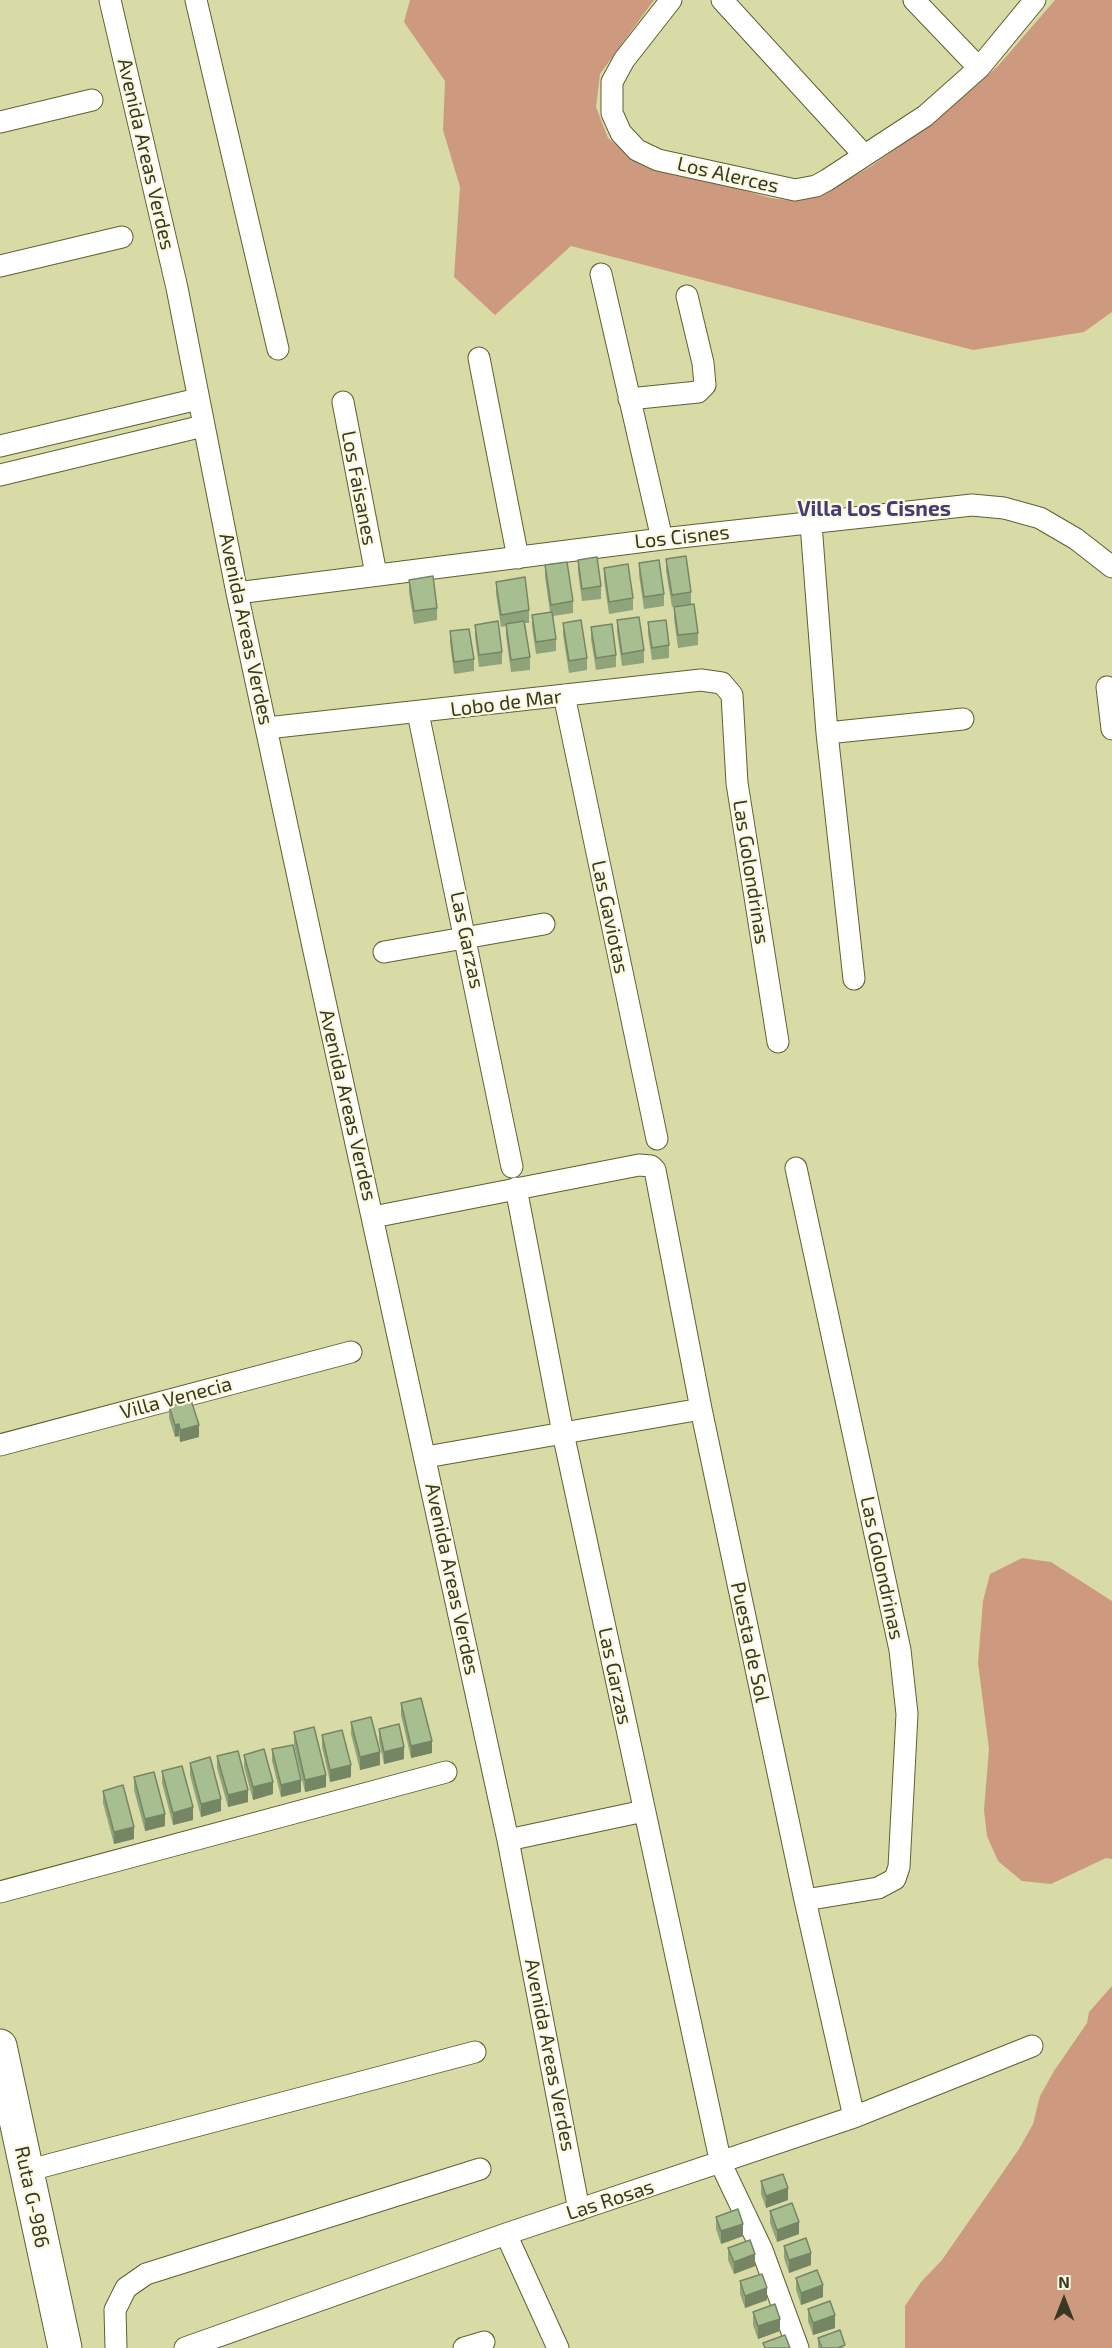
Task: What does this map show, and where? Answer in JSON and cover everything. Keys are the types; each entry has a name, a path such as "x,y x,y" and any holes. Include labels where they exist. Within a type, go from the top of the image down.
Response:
{"main road":[{"name":"Ruta G-986","path":"0,2046 65,2348"}],"street":[{"name":"Avenida Areas Verdes","path":"111,0 177,288 237,593 508,1840 579,2210"},
{"path":"196,0 278,349"},
{"name":"Los Alerces","path":"671,0 624,60 612,82 612,113 621,133 637,150 658,160 795,190 821,183 925,116 979,68 1035,0"},
{"path":"722,0 864,155"},
{"path":"914,0 979,68"},
{"path":"0,122 92,100"},
{"path":"0,266 122,237"},
{"path":"601,274 662,539"},
{"path":"629,399 698,392 705,385 703,363 687,296"},
{"path":"479,358 518,558"},
{"path":"0,446 198,399"},
{"name":"Los Faisanes","path":"343,402 376,574"},
{"path":"0,475 203,426"},
{"name":"Los Cisnes","path":"237,593 662,539 962,506 1022,511 1050,523 1112,567"},
{"path":"811,524 827,733 854,979"},
{"name":"Lobo de Mar","path":"267,728 717,681 727,686 732,700"},
{"path":"1107,687 1112,729"},
{"name":"Las Gaviotas","path":"564,696 657,1139"},
{"name":"Las Golondrinas","path":"732,700 737,783 778,1042"},
{"name":"Las Garzas","path":"418,713 467,938 512,1167"},
{"path":"827,733 963,719"},
{"path":"384,952 544,924"},
{"name":"Puesta de Sol","path":"516,1188 639,1165 651,1166 658,1175 701,1410 805,1900 854,2117"},
{"name":"Las Golondrinas","path":"796,1168 900,1650 907,1714 900,1855 895,1879 878,1888 805,1900"},
{"path":"373,1217 516,1188"},
{"name":"Las Garzas","path":"516,1188 563,1433 721,2164 762,2250 798,2348"},
{"name":"Villa Venecia","path":"0,1445 351,1352"},
{"path":"426,1457 701,1410"},
{"path":"0,1892 446,1772"},
{"path":"508,1840 644,1811"},
{"name":"Las Rosas","path":"185,2348 506,2234 721,2164 854,2117 1032,2046"},
{"path":"26,2171 475,2052"},
{"path":"116,2348 115,2310 126,2288 146,2274 480,2169"},
{"path":"506,2234 558,2348"}],"shaded area":[{"path":"410,0 654,0 600,74 596,107 608,138 635,160 771,198 795,201 822,194 870,167 939,118 998,66 1055,0 1112,0 1112,312 1084,332 973,350 571,246 495,315 454,277 460,187 443,130 445,81 404,22"},
{"path":"1022,1558 1051,1562 1112,1601 1112,1859 1106,1858 1051,1884 1022,1881 998,1861 987,1836 984,1810 989,1749 978,1663 983,1601 990,1574"},
{"path":"1112,1986 1112,2348 905,2348 905,2306 921,2282 942,2260 1019,2149 1033,2124 1040,2096 1054,2071 1087,2023 1089,2012"}],"building":[{"path":"686,556 691,592 672,595 666,559"},
{"path":"597,557 601,586 582,589 578,560"},
{"path":"659,560 664,594 644,597 639,563"},
{"path":"567,562 573,601 551,605 545,565"},
{"path":"628,564 633,598 609,602 604,568"},
{"path":"433,576 437,608 414,611 409,580"},
{"path":"525,577 529,610 501,615 496,582"},
{"path":"694,604 698,633 678,635 674,607"},
{"path":"552,612 556,639 536,642 532,615"},
{"path":"639,617 644,650 622,654 617,620"},
{"path":"581,620 587,658 569,661 563,623"},
{"path":"666,620 669,645 652,648 648,622"},
{"path":"498,621 502,652 479,655 475,625"},
{"path":"524,621 530,657 511,660 506,624"},
{"path":"612,624 616,655 596,658 591,627"},
{"path":"469,629 474,659 454,662 450,631"},
{"path":"191,1400 199,1425 180,1430 179,1424 175,1425 169,1406"},
{"path":"421,1698 432,1741 411,1746 401,1703"},
{"path":"371,1717 380,1752 360,1757 351,1722"},
{"path":"399,1724 404,1747 384,1752 379,1729"},
{"path":"314,1727 326,1775 305,1780 294,1732"},
{"path":"342,1730 351,1765 330,1770 322,1735"},
{"path":"293,1745 301,1780 281,1785 272,1749"},
{"path":"264,1749 273,1782 253,1787 244,1755"},
{"path":"238,1751 248,1790 228,1795 217,1756"},
{"path":"210,1757 221,1799 201,1804 190,1763"},
{"path":"182,1766 193,1807 173,1813 162,1771"},
{"path":"154,1772 165,1814 145,1819 134,1777"},
{"path":"123,1785 134,1827 114,1832 103,1791"},
{"path":"783,2174 788,2188 766,2196 761,2181"},
{"path":"792,2203 799,2222 777,2230 770,2211"},
{"path":"738,2209 743,2224 721,2231 716,2217"},
{"path":"806,2238 811,2253 789,2260 784,2246"},
{"path":"750,2240 755,2254 734,2262 728,2248"},
{"path":"817,2270 823,2285 801,2293 796,2278"},
{"path":"762,2274 767,2288 745,2296 740,2281"},
{"path":"830,2301 835,2315 813,2323 808,2309"},
{"path":"775,2304 780,2319 758,2326 753,2312"},
{"path":"840,2330 845,2345 837,2348 822,2348 818,2338"},
{"path":"785,2335 790,2348 765,2348 763,2343"}],"district":[{"name":"Villa Los Cisnes","path":"874,509"}]}
